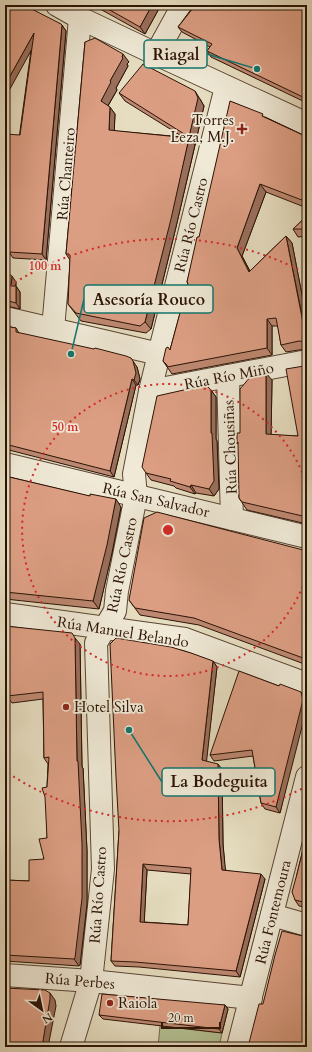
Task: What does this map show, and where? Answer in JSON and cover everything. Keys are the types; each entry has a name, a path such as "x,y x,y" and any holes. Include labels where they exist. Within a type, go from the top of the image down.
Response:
{"street":[{"path":"57,5 80,18 307,124"},
{"path":"156,54 183,5"},
{"name":"Rúa Chanteiro","path":"53,329 80,18"},
{"name":"Rúa Río Castro","path":"71,1047 92,981 103,869 96,643 115,611 117,591 136,496 134,474 150,390 226,87"},
{"path":"5,318 159,354"},
{"name":"Rúa Río Miño","path":"150,390 307,361"},
{"name":"Rúa Chousiñas","path":"228,376 232,518"},
{"name":"Rúa San Salvador","path":"5,464 307,537"},
{"name":"Rúa Manuel Belando","path":"5,614 185,639 307,684"},
{"name":"Rúa Fontemoura","path":"238,1047 307,778"},
{"path":"272,915 307,925"},
{"name":"Rúa Perbes","path":"5,975 92,981 251,998"}],"green space":[{"path":"160,1026 222,1033 219,1047 158,1047"}],"building":[{"path":"5,5 24,5 62,25 42,254 9,252 5,216 5,134 20,135 34,33 5,85"},
{"path":"101,5 152,5 140,27"},
{"path":"190,5 307,5 307,99 207,51 212,44 178,27 193,8"},
{"path":"95,38 123,54 123,58 101,101 110,107 109,130 189,138 171,219 145,322 140,326 76,313 68,304 70,256 69,254 66,254 85,42"},
{"path":"143,64 195,91 198,98 189,137 119,93"},
{"path":"230,101 263,114 262,116 307,137 307,202 260,184 237,248 249,272 286,236 307,343 299,341 281,345 276,318 267,319 267,348 167,367 163,361 166,348 168,347 170,350 188,283 197,237 199,237"},
{"path":"307,216 307,229 293,229"},
{"path":"5,272 12,276 11,286 16,286 16,303 5,300"},
{"path":"5,326 16,328 16,332 95,348 131,358 136,373 134,380 132,379 110,471 5,444"},
{"path":"307,365 307,517 242,502 239,498 237,433 240,433 240,389 251,376 266,373 266,434 298,436 286,369"},
{"path":"206,385 211,390 211,433 214,481 209,489 191,485 190,487 170,481 171,479 146,473 142,467 157,396"},
{"path":"5,476 90,496 90,494 116,499 107,545 93,601 5,592"},
{"path":"157,512 307,551 307,656 303,658 194,618 135,608 129,600 144,518"},
{"path":"5,626 72,633 75,638 77,761 82,844 82,898 74,959 5,955 5,880 29,881 29,860 44,859 39,839 47,838 45,797 42,788 47,787 49,757 44,758 43,692 7,696 7,687 5,687"},
{"path":"116,638 171,647 213,661 202,760 218,764 219,839 222,870 261,874 236,971 111,961 119,831 110,644","holes":["143,864 191,868 188,925 140,922"]},
{"path":"239,671 279,686 280,684 301,692 303,700 276,807 261,803 252,750 210,755"},
{"path":"307,833 307,903 295,900 292,892"},
{"path":"282,931 307,937 307,1047 248,1047 259,1004 263,1004"},
{"path":"5,988 45,990 50,993 42,1047 5,1047"},
{"path":"102,994 225,1005 219,1029 99,1015"},
{"path":"125,1044 143,1047 125,1047"}],"place":[{"name":"Riagal","path":"257,69"},
{"name":"Torres Leza, M.J.","path":"242,129"},
{"name":"Asesoría Rouco","path":"71,354"},
{"name":"Hotel Silva","path":"66,707"},
{"name":"La Bodeguita","path":"129,730"},
{"name":"Raiola","path":"110,1003"}]}
